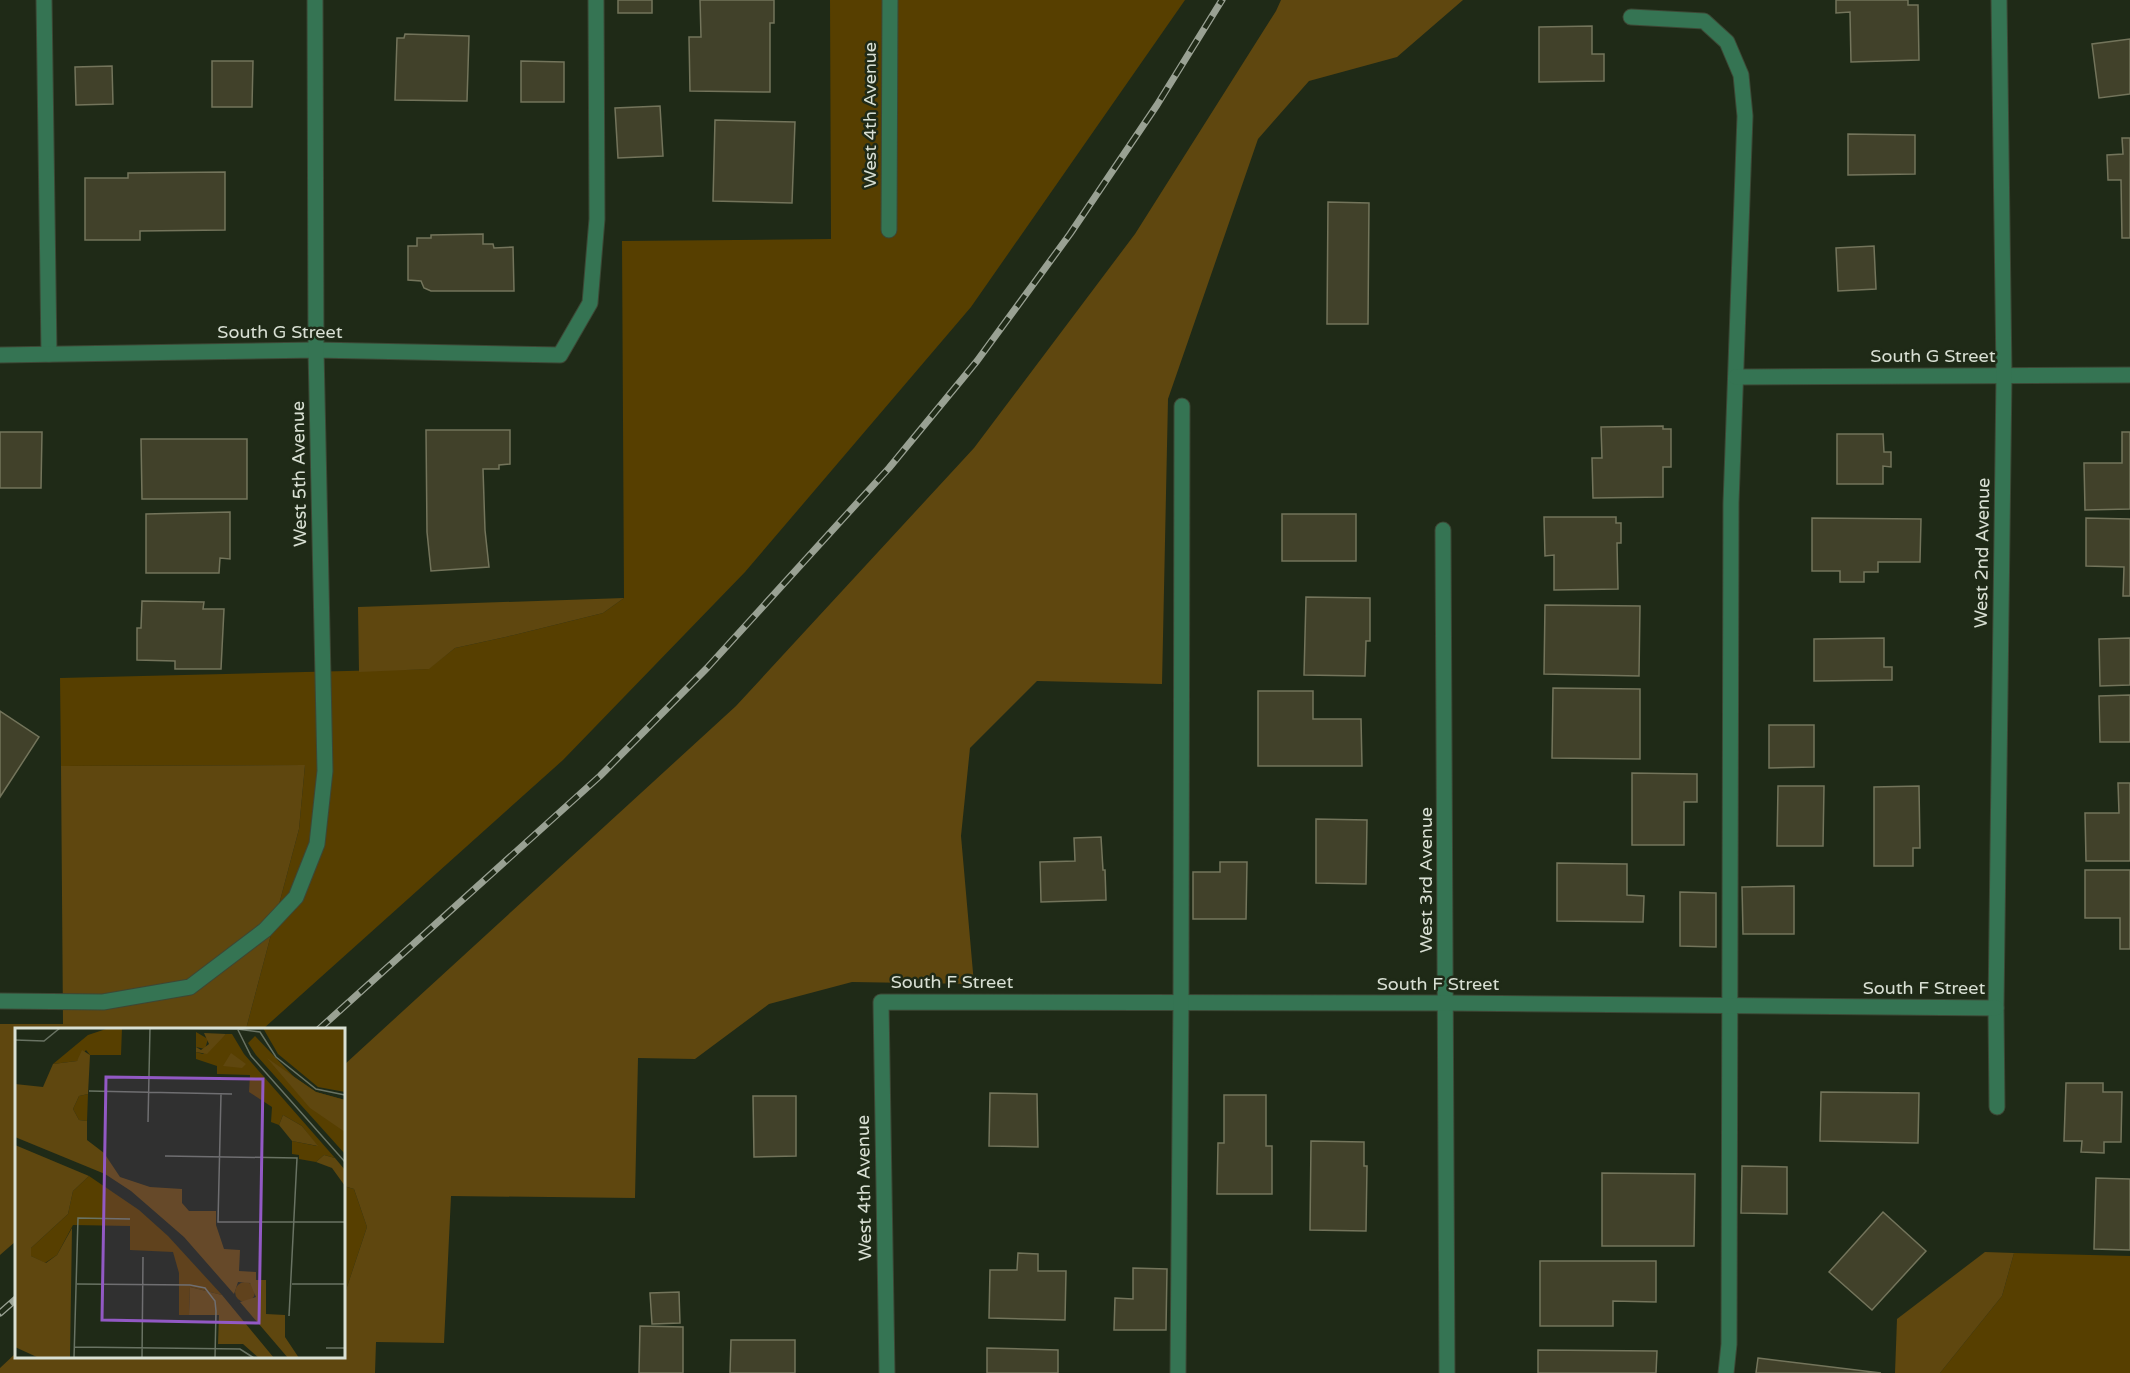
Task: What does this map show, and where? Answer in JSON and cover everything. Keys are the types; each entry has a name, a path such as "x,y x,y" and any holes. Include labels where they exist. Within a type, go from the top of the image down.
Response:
{"street":[{"path":"44,0 49,354"},
{"name":"West 5th Avenue","path":"0,1001 103,1002 190,987 265,930 296,897 317,844 325,771 316,350 315,0"},
{"name":"South G Street","path":"0,355 316,350 560,355 590,303 597,219 596,0"},
{"name":"West 4th Avenue","path":"890,0 890,230"},
{"name":"West 2nd Avenue","path":"1997,1107 1996,1008 2004,375 1999,0"},
{"path":"1631,16 1704,21 1727,42 1741,75 1744,116 1731,503 1731,1006 1729,1344 1726,1373"},
{"name":"South G Street","path":"1736,377 2130,375"},
{"path":"1178,1373 1182,406"},
{"name":"West 3rd Avenue","path":"1443,530 1447,1373"},
{"name":"West 4th Avenue","path":"880,1002 887,1373"},
{"name":"South F Street","path":"880,1002 1446,1003 1996,1008"}],"shaded area":[{"path":"830,0 1185,0 971,307 745,572 563,760 264,1028 246,1028 299,829 305,765 61,766 60,678 428,669 455,648 603,613 624,598 622,241 831,239"},
{"path":"1281,0 1463,0 1397,57 1309,81 1258,139 1168,399 1162,684 1037,681 970,748 961,836 974,984 852,982 769,1004 695,1059 638,1058 635,1198 451,1196 444,1343 376,1342 375,1373 0,1373 0,1368 15,1354 15,1358 345,1358 345,1293 367,1227 354,1189 345,1186 345,1064 736,706 974,448 1135,234"},
{"path":"624,598 603,613 455,648 429,669 359,672 358,607"},
{"path":"305,765 299,829 246,1028 15,1028 15,1242 0,1255 0,1024 63,1024 61,766"},
{"path":"345,1186 354,1189 367,1227 345,1293"},
{"path":"1985,1252 2014,1253 2002,1296 1940,1373 1895,1373 1897,1319"},
{"path":"2014,1253 2130,1256 2130,1373 1940,1373 2002,1296"}],"building":[{"path":"618,0 652,0 652,13 618,13"},
{"path":"700,0 774,0 774,23 770,23 770,92 690,91 689,37 701,37"},
{"path":"1836,0 1908,0 1908,5 1918,5 1919,60 1851,62 1850,12 1836,13"},
{"path":"1592,26 1592,54 1604,54 1604,81 1539,82 1539,27"},
{"path":"405,34 469,36 467,101 395,100 397,38 404,38"},
{"path":"2130,39 2130,94 2099,98 2092,44"},
{"path":"212,61 253,61 252,107 212,107"},
{"path":"521,61 564,62 564,102 521,102"},
{"path":"112,66 113,104 76,105 75,67"},
{"path":"660,106 663,156 618,158 615,108"},
{"path":"715,120 795,122 792,203 713,201"},
{"path":"1848,134 1915,135 1915,174 1848,175"},
{"path":"2122,138 2130,138 2130,238 2122,238 2121,180 2108,180 2107,155 2123,154"},
{"path":"225,172 225,230 140,231 140,240 85,240 85,178 128,178 128,173"},
{"path":"1328,202 1369,203 1368,324 1327,324"},
{"path":"483,234 483,244 493,244 494,248 513,247 514,291 431,291 424,288 421,281 408,280 408,246 417,246 417,238 431,238 431,235"},
{"path":"1874,246 1876,289 1838,291 1836,248"},
{"path":"1663,426 1663,429 1671,429 1671,467 1663,467 1663,497 1593,498 1592,458 1602,458 1601,427"},
{"path":"426,430 510,430 510,464 499,465 499,469 483,469 489,567 431,571 427,532"},
{"path":"0,432 42,432 41,488 0,488"},
{"path":"2122,432 2130,432 2130,509 2085,510 2084,463 2122,463"},
{"path":"1837,434 1883,434 1884,452 1891,452 1891,467 1883,466 1883,484 1837,484"},
{"path":"141,439 247,439 247,499 142,499"},
{"path":"230,512 230,559 220,558 219,573 146,573 146,514"},
{"path":"1282,514 1356,514 1356,561 1282,561"},
{"path":"1544,517 1616,517 1616,523 1621,523 1621,543 1617,543 1618,589 1554,590 1554,555 1545,556"},
{"path":"1812,518 1921,519 1920,562 1878,562 1878,572 1864,572 1864,582 1840,582 1840,571 1812,571"},
{"path":"2086,518 2130,519 2130,596 2123,596 2124,567 2086,566"},
{"path":"1306,597 1370,598 1370,641 1366,641 1365,676 1304,675"},
{"path":"142,601 204,602 203,609 224,609 221,669 175,669 175,661 137,660 137,628 141,628"},
{"path":"1545,605 1640,606 1639,676 1544,674"},
{"path":"1884,638 1884,667 1892,667 1892,680 1814,681 1814,639"},
{"path":"2130,638 2130,685 2100,686 2099,639"},
{"path":"1553,688 1640,689 1640,759 1552,758"},
{"path":"1258,691 1313,691 1313,719 1361,719 1362,766 1258,766"},
{"path":"2130,695 2130,742 2100,742 2099,696"},
{"path":"0,711 39,737 0,797"},
{"path":"1769,725 1814,725 1814,767 1769,768"},
{"path":"1632,773 1697,774 1697,802 1684,802 1684,845 1632,845"},
{"path":"2118,783 2130,783 2130,861 2086,861 2085,813 2119,813"},
{"path":"1778,786 1824,786 1823,846 1777,846"},
{"path":"1919,786 1920,848 1913,848 1913,866 1874,866 1874,787"},
{"path":"1316,819 1367,820 1366,884 1316,883"},
{"path":"1101,837 1106,900 1041,902 1040,862 1075,861 1074,838"},
{"path":"1220,862 1247,862 1246,919 1193,919 1193,872 1220,872"},
{"path":"1557,863 1627,864 1627,895 1644,896 1643,922 1557,921"},
{"path":"2085,870 2130,870 2130,949 2120,949 2120,918 2085,918"},
{"path":"1794,886 1794,934 1743,934 1742,887"},
{"path":"1680,892 1716,893 1716,947 1680,946"},
{"path":"2066,1083 2103,1083 2103,1092 2122,1092 2121,1142 2104,1142 2104,1153 2081,1152 2082,1141 2064,1141"},
{"path":"1821,1092 1919,1093 1918,1143 1820,1141"},
{"path":"990,1093 1037,1094 1038,1147 989,1146"},
{"path":"1224,1095 1266,1095 1266,1146 1272,1146 1272,1194 1217,1194 1218,1143 1224,1143"},
{"path":"753,1096 796,1096 796,1156 754,1157"},
{"path":"1311,1141 1364,1142 1364,1166 1367,1166 1366,1231 1310,1230"},
{"path":"1742,1166 1787,1167 1787,1214 1741,1213"},
{"path":"1602,1173 1695,1174 1694,1246 1602,1246"},
{"path":"2096,1178 2130,1179 2130,1250 2094,1249"},
{"path":"1883,1212 1926,1251 1872,1310 1829,1272"},
{"path":"1018,1253 1038,1254 1038,1271 1066,1271 1065,1320 989,1318 990,1270 1017,1270"},
{"path":"1540,1261 1656,1261 1656,1302 1613,1301 1613,1326 1540,1326"},
{"path":"1133,1268 1167,1269 1166,1330 1114,1330 1115,1298 1133,1299"},
{"path":"679,1292 680,1323 652,1324 650,1293"},
{"path":"640,1326 683,1327 683,1373 639,1373"},
{"path":"731,1340 795,1340 795,1373 730,1373"},
{"path":"987,1348 1058,1350 1058,1373 987,1373"},
{"path":"1538,1350 1657,1351 1656,1373 1538,1373"},
{"path":"1758,1358 1881,1373 1756,1373"}],"railway":[{"path":"320,1028 600,776 707,668 889,468 977,361 1070,234 1157,105 1222,0"},
{"path":"0,1313 15,1300"}]}
